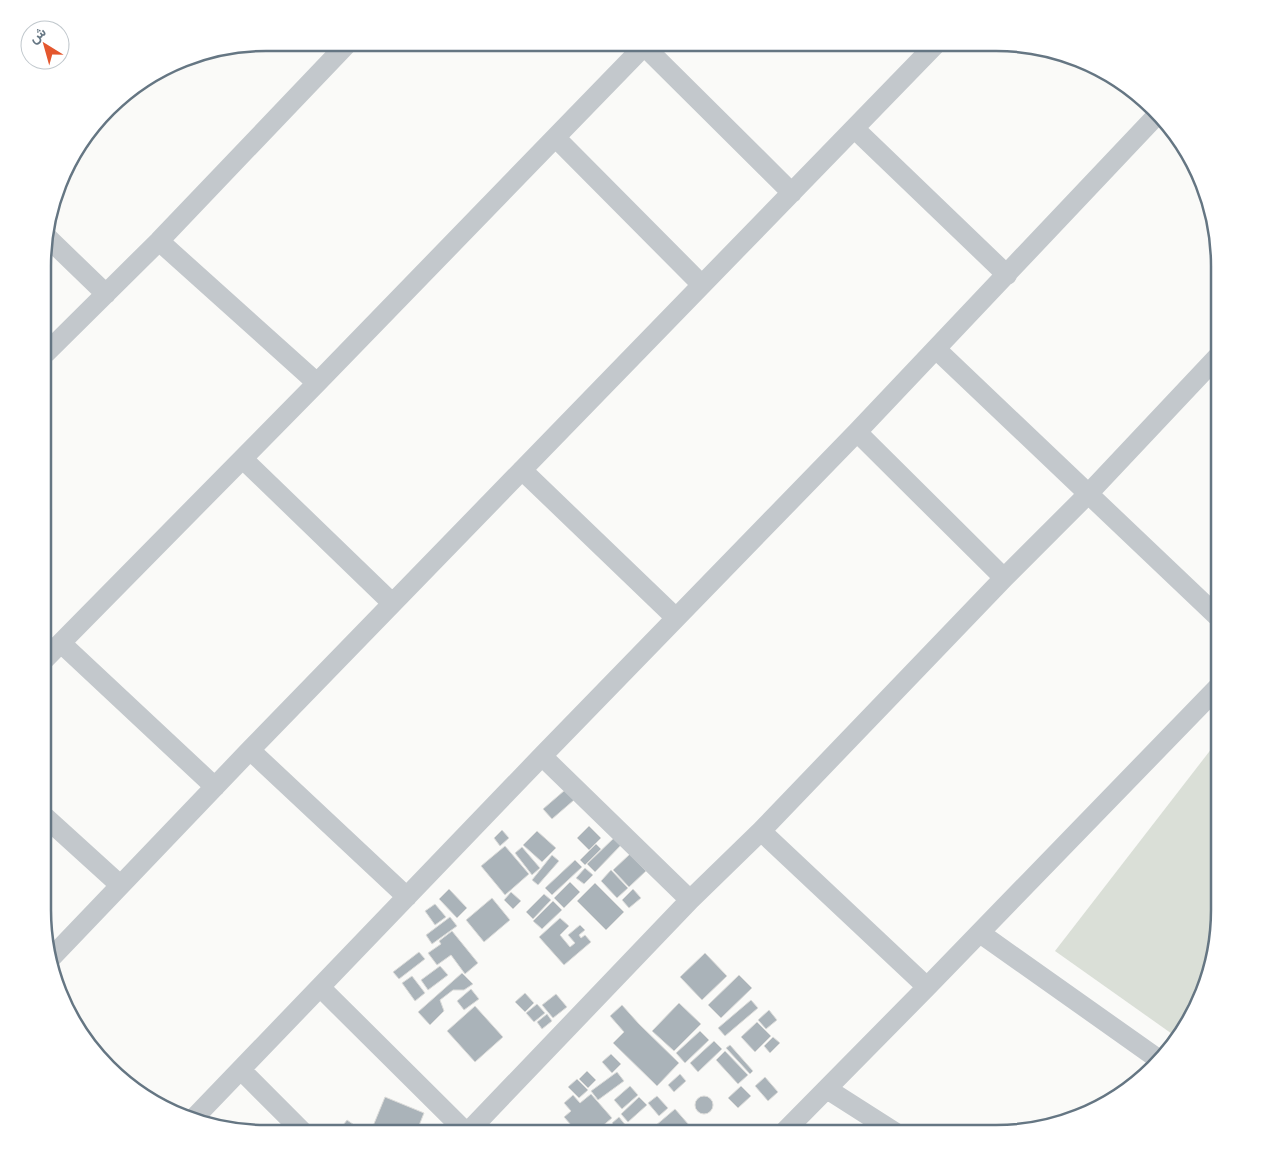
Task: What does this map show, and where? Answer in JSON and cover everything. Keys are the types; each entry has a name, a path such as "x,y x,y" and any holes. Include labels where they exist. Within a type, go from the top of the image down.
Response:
{"street":[{"path":"51,348 159,241 339,51"},
{"path":"51,653 556,138 637,51"},
{"path":"651,51 792,192"},
{"path":"55,953 392,603 929,51"},
{"path":"198,1113 936,350 1153,119"},
{"path":"854,128 1007,275"},
{"path":"556,138 702,284"},
{"path":"159,241 317,383"},
{"path":"53,242 106,294"},
{"path":"936,350 1211,610"},
{"path":"475,1125 690,900 761,831 1004,578 1089,493 1211,363"},
{"path":"857,432 1004,578"},
{"path":"243,459 392,603"},
{"path":"522,470 676,618"},
{"path":"61,643 215,787"},
{"path":"791,1125 1211,694"},
{"path":"250,750 407,897"},
{"path":"542,756 690,900"},
{"path":"51,822 120,885"},
{"path":"761,831 927,987"},
{"path":"980,933 1154,1056"},
{"path":"320,987 459,1125"},
{"path":"241,1070 295,1125"},
{"path":"828,1089 884,1125"}],"shaded area":[{"path":"1211,749 1211,910 1209,938 1203,966 1189,1005 1172,1034 1055,951"}],"building":[{"path":"565,790 574,800 552,819 543,809"},
{"path":"589,826 601,838 589,850 577,838"},
{"path":"502,830 509,838 500,846 494,838"},
{"path":"537,831 556,848 542,862 523,845"},
{"path":"616,836 623,843 595,872 587,864"},
{"path":"596,844 601,849 585,865 580,860"},
{"path":"505,846 529,874 505,895 481,866"},
{"path":"522,847 540,868 532,875 515,853"},
{"path":"630,854 646,871 629,887 613,870"},
{"path":"552,855 559,861 538,885 532,880"},
{"path":"575,860 582,867 552,895 545,888"},
{"path":"585,868 593,875 584,884 576,878"},
{"path":"611,870 628,888 617,898 601,881"},
{"path":"570,882 580,892 564,908 554,898"},
{"path":"595,883 624,912 606,930 577,901"},
{"path":"449,889 467,908 457,918 439,899"},
{"path":"633,889 641,898 629,908 622,900"},
{"path":"511,892 521,901 513,909 504,900"},
{"path":"544,894 551,900 533,919 526,912"},
{"path":"492,898 510,920 484,942 466,920"},
{"path":"553,901 562,910 542,929 533,921"},
{"path":"435,904 446,917 435,925 425,911"},
{"path":"450,917 457,926 432,944 426,935"},
{"path":"560,918 569,926 560,935 570,947 575,943 568,935 580,925 585,930 579,935 581,938 585,935 591,942 564,965 539,937"},
{"path":"452,931 478,963 465,974 451,955 437,965 428,953 441,944 439,941"},
{"path":"419,952 425,959 399,979 393,972"},
{"path":"705,953 727,976 702,1000 680,977"},
{"path":"440,966 448,975 428,990 421,980"},
{"path":"462,973 473,984 464,990 453,990 440,1000 444,1011 430,1025 418,1012"},
{"path":"739,975 752,988 721,1018 708,1005"},
{"path":"412,976 425,993 415,1001 402,983"},
{"path":"471,989 479,999 464,1010 457,1001"},
{"path":"525,993 534,1003 525,1012 515,1002"},
{"path":"556,994 567,1007 553,1018 542,1005"},
{"path":"751,1000 758,1008 725,1036 718,1028"},
{"path":"679,1003 701,1024 674,1051 652,1031"},
{"path":"537,1004 545,1013 534,1022 526,1013"},
{"path":"622,1005 679,1063 657,1086 613,1043 624,1032 610,1016"},
{"path":"475,1006 503,1037 475,1062 447,1031"},
{"path":"769,1010 777,1020 766,1029 758,1020"},
{"path":"547,1014 552,1021 542,1029 537,1022"},
{"path":"757,1022 771,1036 755,1052 741,1037"},
{"path":"700,1031 709,1040 685,1063 676,1053"},
{"path":"773,1037 780,1043 770,1053 764,1046"},
{"path":"714,1041 722,1049 698,1072 690,1063"},
{"path":"730,1045 753,1071 750,1074 726,1048"},
{"path":"725,1051 748,1075 738,1084 716,1060"},
{"path":"611,1054 621,1064 612,1073 602,1062"},
{"path":"587,1071 596,1080 588,1088 579,1079"},
{"path":"617,1072 624,1081 598,1100 591,1091"},
{"path":"680,1074 686,1081 674,1092 668,1085"},
{"path":"765,1077 778,1092 768,1101 755,1086"},
{"path":"577,1079 588,1090 579,1098 568,1087"},
{"path":"630,1086 638,1095 622,1109 614,1100"},
{"path":"741,1086 751,1096 738,1108 728,1098"},
{"path":"591,1094 612,1118 604,1125 571,1125 564,1117 571,1111 564,1103 573,1095 580,1103"},
{"path":"657,1096 668,1108 659,1116 648,1103"},
{"path":"704,1096 712,1101 713,1105 708,1113 704,1114 696,1109 695,1105 700,1097"},
{"path":"385,1097 424,1113 419,1125 373,1125"},
{"path":"639,1097 647,1105 628,1122 621,1114"},
{"path":"675,1109 689,1125 656,1125"},
{"path":"619,1117 625,1125 613,1125 612,1123"},
{"path":"347,1120 354,1125 343,1125"}]}
